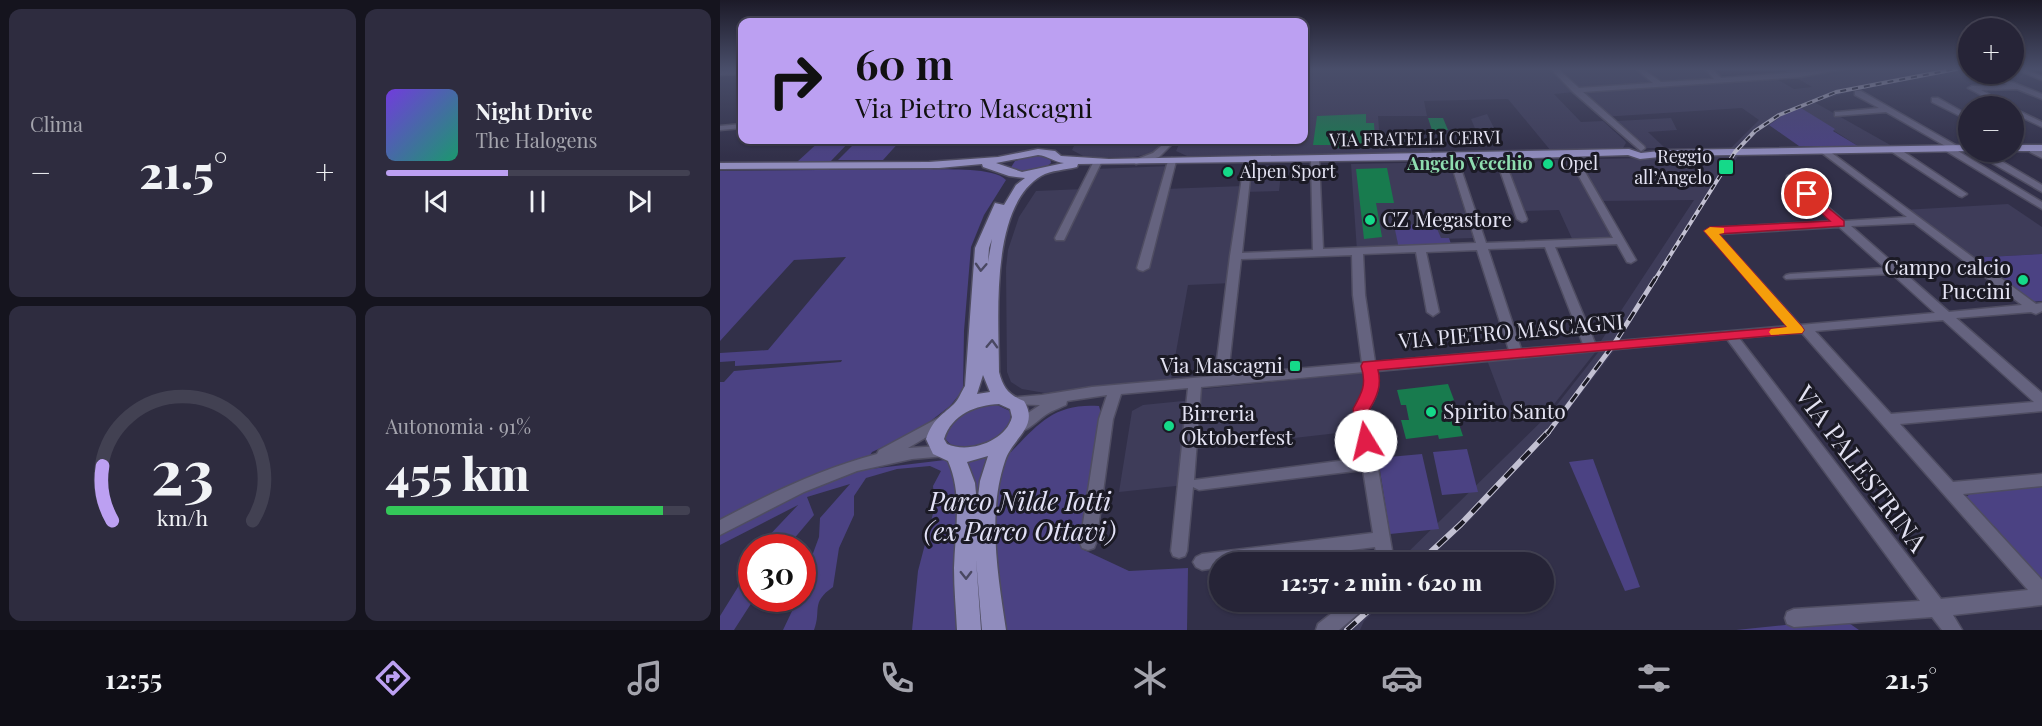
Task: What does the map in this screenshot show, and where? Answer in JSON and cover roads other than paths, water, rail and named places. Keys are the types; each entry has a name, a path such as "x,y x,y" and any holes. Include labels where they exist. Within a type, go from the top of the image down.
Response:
{"main road":[{"path":"1031,153 1042,144"},
{"path":"993,620 986,552 988,498 996,455 1013,433 1021,411 994,385 991,372 995,246 1010,206 1026,181 1044,171 1055,156 1056,144"},
{"name":"VIA FRATELLI CERVI","path":"720,166 991,165 1008,171 1044,171 1136,161 1615,154 1637,149 1669,153 1958,148"},
{"name":"VIA FRATELLI CERVI","path":"1008,171 1008,161 1031,153 1103,163"},
{"name":"VIA FRATELLI CERVI","path":"929,165 1014,158"},
{"path":"962,406 973,386 975,375 982,248 989,225 1013,182 1008,171"},
{"path":"969,630 966,570 968,494 965,477 948,454 936,446 934,438 942,421 962,406 984,399 1008,400"},
{"path":"948,454 982,453 1013,433"}],"street":[{"path":"1585,98 1637,149"},
{"path":"1867,98 1958,148"},
{"path":"1935,100 1958,113"},
{"path":"1838,114 1887,110"},
{"path":"2024,115 2042,124"},
{"path":"720,128 738,126"},
{"path":"1136,161 1156,155 1168,144"},
{"path":"1171,144 1176,157 1192,160"},
{"path":"2025,147 2042,155"},
{"path":"1894,150 1962,194"},
{"path":"1825,151 2039,310"},
{"path":"1571,155 1631,260"},
{"path":"1499,156 1522,219"},
{"path":"1453,157 1516,353"},
{"path":"1315,159 1318,253"},
{"path":"1221,381 1248,160"},
{"path":"1143,268 1172,161"},
{"path":"1978,162 2042,206"},
{"path":"1996,162 2042,189"},
{"path":"1060,238 1103,163"},
{"path":"1790,178 2042,401"},
{"path":"1916,220 1710,231 1887,420 2042,595"},
{"path":"1235,256 1620,241"},
{"path":"1549,244 1590,346"},
{"path":"1420,248 1433,312"},
{"path":"1357,251 1359,295 1373,380 1369,398 1361,409 1384,552"},
{"path":"1790,277 1894,271"},
{"name":"VIA PIETRO MASCAGNI","path":"1008,400 1042,400 1092,392 1590,346 2039,310"},
{"name":"VIA PALESTRINA","path":"1731,336 1953,630"},
{"path":"1179,551 1195,384"},
{"path":"1088,543 1106,419 1115,391"},
{"name":"VIA PIETRO MASCAGNI","path":"1013,433 1044,409 1092,392"},
{"path":"1887,420 2042,406"},
{"path":"720,528 800,489 864,464 914,439 942,421"},
{"path":"864,464 914,453 948,454"},
{"path":"1199,484 1370,463"},
{"path":"1948,489 2042,480"},
{"path":"1202,562 1382,539"},
{"path":"1794,618 1937,608 2042,595"},
{"path":"1325,630 1347,612"}],"railway":[{"path":"1654,281 1735,152 1755,131 1779,115 1820,98"},
{"path":"1547,434 1614,344 1655,279"},
{"path":"1431,552 1461,524 1548,432"},
{"path":"1347,630 1367,612"}],"place":[{"name":"Opel","path":"1548,164"},
{"name":"Reggio all’Angelo","path":"1726,167"},
{"name":"Alpen Sport","path":"1228,172"},
{"name":"CZ Megastore","path":"1370,220"},
{"name":"Campo calcio Puccini","path":"2023,280"},
{"name":"Via Mascagni","path":"1295,366"},
{"name":"Spirito Santo","path":"1431,412"},
{"name":"Birreria Oktoberfest","path":"1169,426"}],"district":[{"name":"Angelo Vecchio","path":"1470,164"}],"park label":[{"name":"Parco Nilde Iotti (ex Parco Ottavi)","path":"1020,517"}]}
